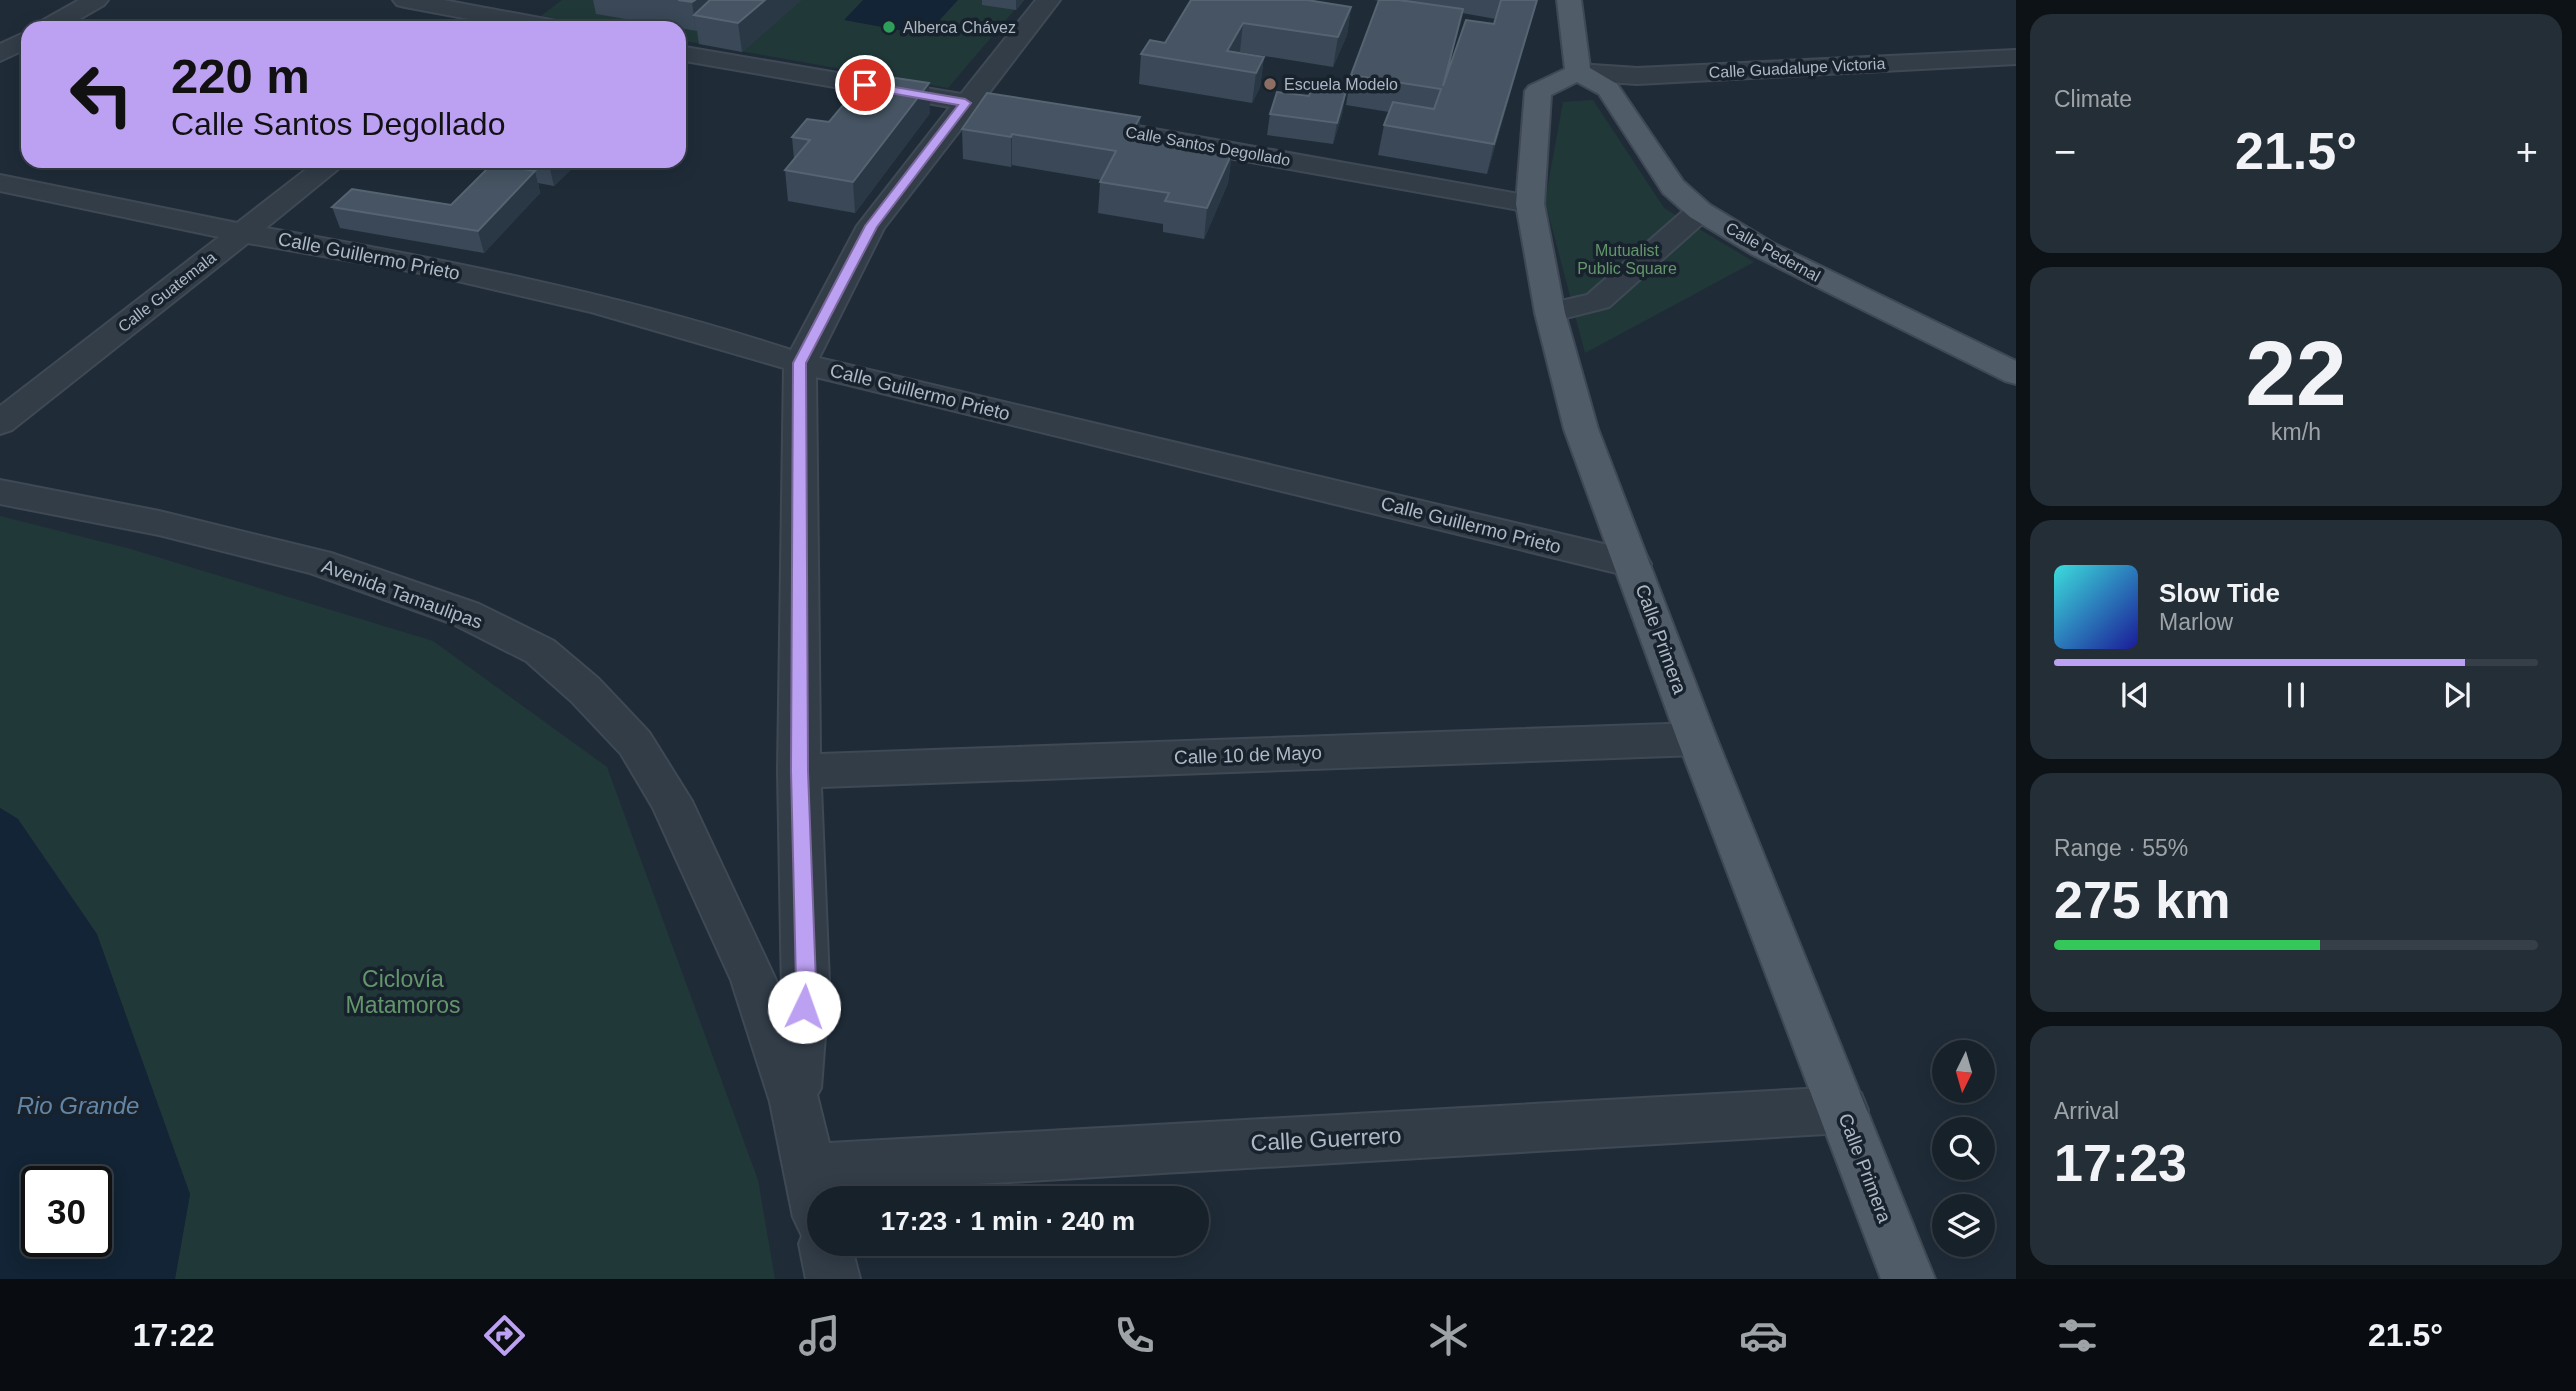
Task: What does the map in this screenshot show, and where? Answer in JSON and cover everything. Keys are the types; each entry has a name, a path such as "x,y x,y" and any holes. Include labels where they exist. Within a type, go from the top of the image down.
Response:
{"main road":[{"path":"1569,0 1578,72"},
{"name":"Calle Primera","path":"1578,72 1538,91 1530,204 1550,313 1581,429 1697,739 1908,1279"},
{"name":"Calle Pedernal","path":"1578,72 1608,89 1673,187 1700,211 1763,249 2009,367"}],"street":[{"path":"58,21 96,0"},
{"path":"405,0 497,21"},
{"path":"514,21 542,0"},
{"path":"795,1102 806,983 799,771 800,363 871,226 1048,0"},
{"path":"0,54 21,42"},
{"path":"686,54 1007,110"},
{"name":"Calle Guadalupe Victoria","path":"1578,72 1637,76 2016,57"},
{"name":"Calle Santos Degollado","path":"1062,120 1530,204"},
{"name":"Calle Guatemala","path":"0,423 325,168"},
{"name":"Calle Guillermo Prieto","path":"0,183 242,233 432,266 598,304 800,363 1633,564"},
{"path":"1550,313 1598,301 1700,211"},
{"name":"Avenida Tamaulipas","path":"0,492 159,523 318,562 466,614 540,651 585,690 635,743 671,801 754,980 795,1102 812,1186"},
{"name":"Calle 10 de Mayo","path":"799,771 1697,739"},
{"name":"Calle Guerrero","path":"808,1169 1843,1110"},
{"path":"828,1256 833,1279"}],"green space":[{"name":"Alberca Chávez","path":"562,0 1023,0 948,88 686,41 686,21 557,21 538,18"},
{"name":"Mutualist Public Square","path":"1593,100 1664,208 1754,262 1585,353 1545,201 1563,102"},
{"name":"Ciclovía Matamoros","path":"0,516 131,549 433,641 607,767 758,1180 775,1279 175,1279 190,1194 18,819 0,808"}],"water":[{"path":"863,0 958,0 926,35 844,20"},
{"name":"Rio Grande","path":"0,808 18,819 97,934 190,1194 175,1279 0,1279"}],"building":[{"path":"710,0 765,0 738,23 694,15"},
{"path":"1191,0 1307,0 1351,7 1338,37 1243,23 1227,51 1264,57 1256,73 1141,54 1150,40 1165,43"},
{"path":"1379,0 1399,0 1463,9 1443,86 1466,20 1494,24 1501,0 1537,0 1494,144 1384,125 1393,102 1434,109 1441,89 1351,75"},
{"path":"869,74 929,83 853,182 785,170 810,140 792,137 807,119 829,122"},
{"path":"1312,86 1346,91 1337,123 1270,114 1277,92 1309,96"},
{"path":"987,93 1140,117 1130,136 1232,153 1207,208 1165,201 1169,193 1100,182 1116,151 1012,134 1011,137 962,129"},
{"path":"488,168 535,171 478,231 332,207 352,189 451,205"}],"place":[{"name":"Alberca Chávez","path":"889,27"},
{"name":"Escuela Modelo","path":"1270,84"}],"route":[{"path":"804,1007 806,983 799,771 800,363 871,226 965,103 865,85"}]}
